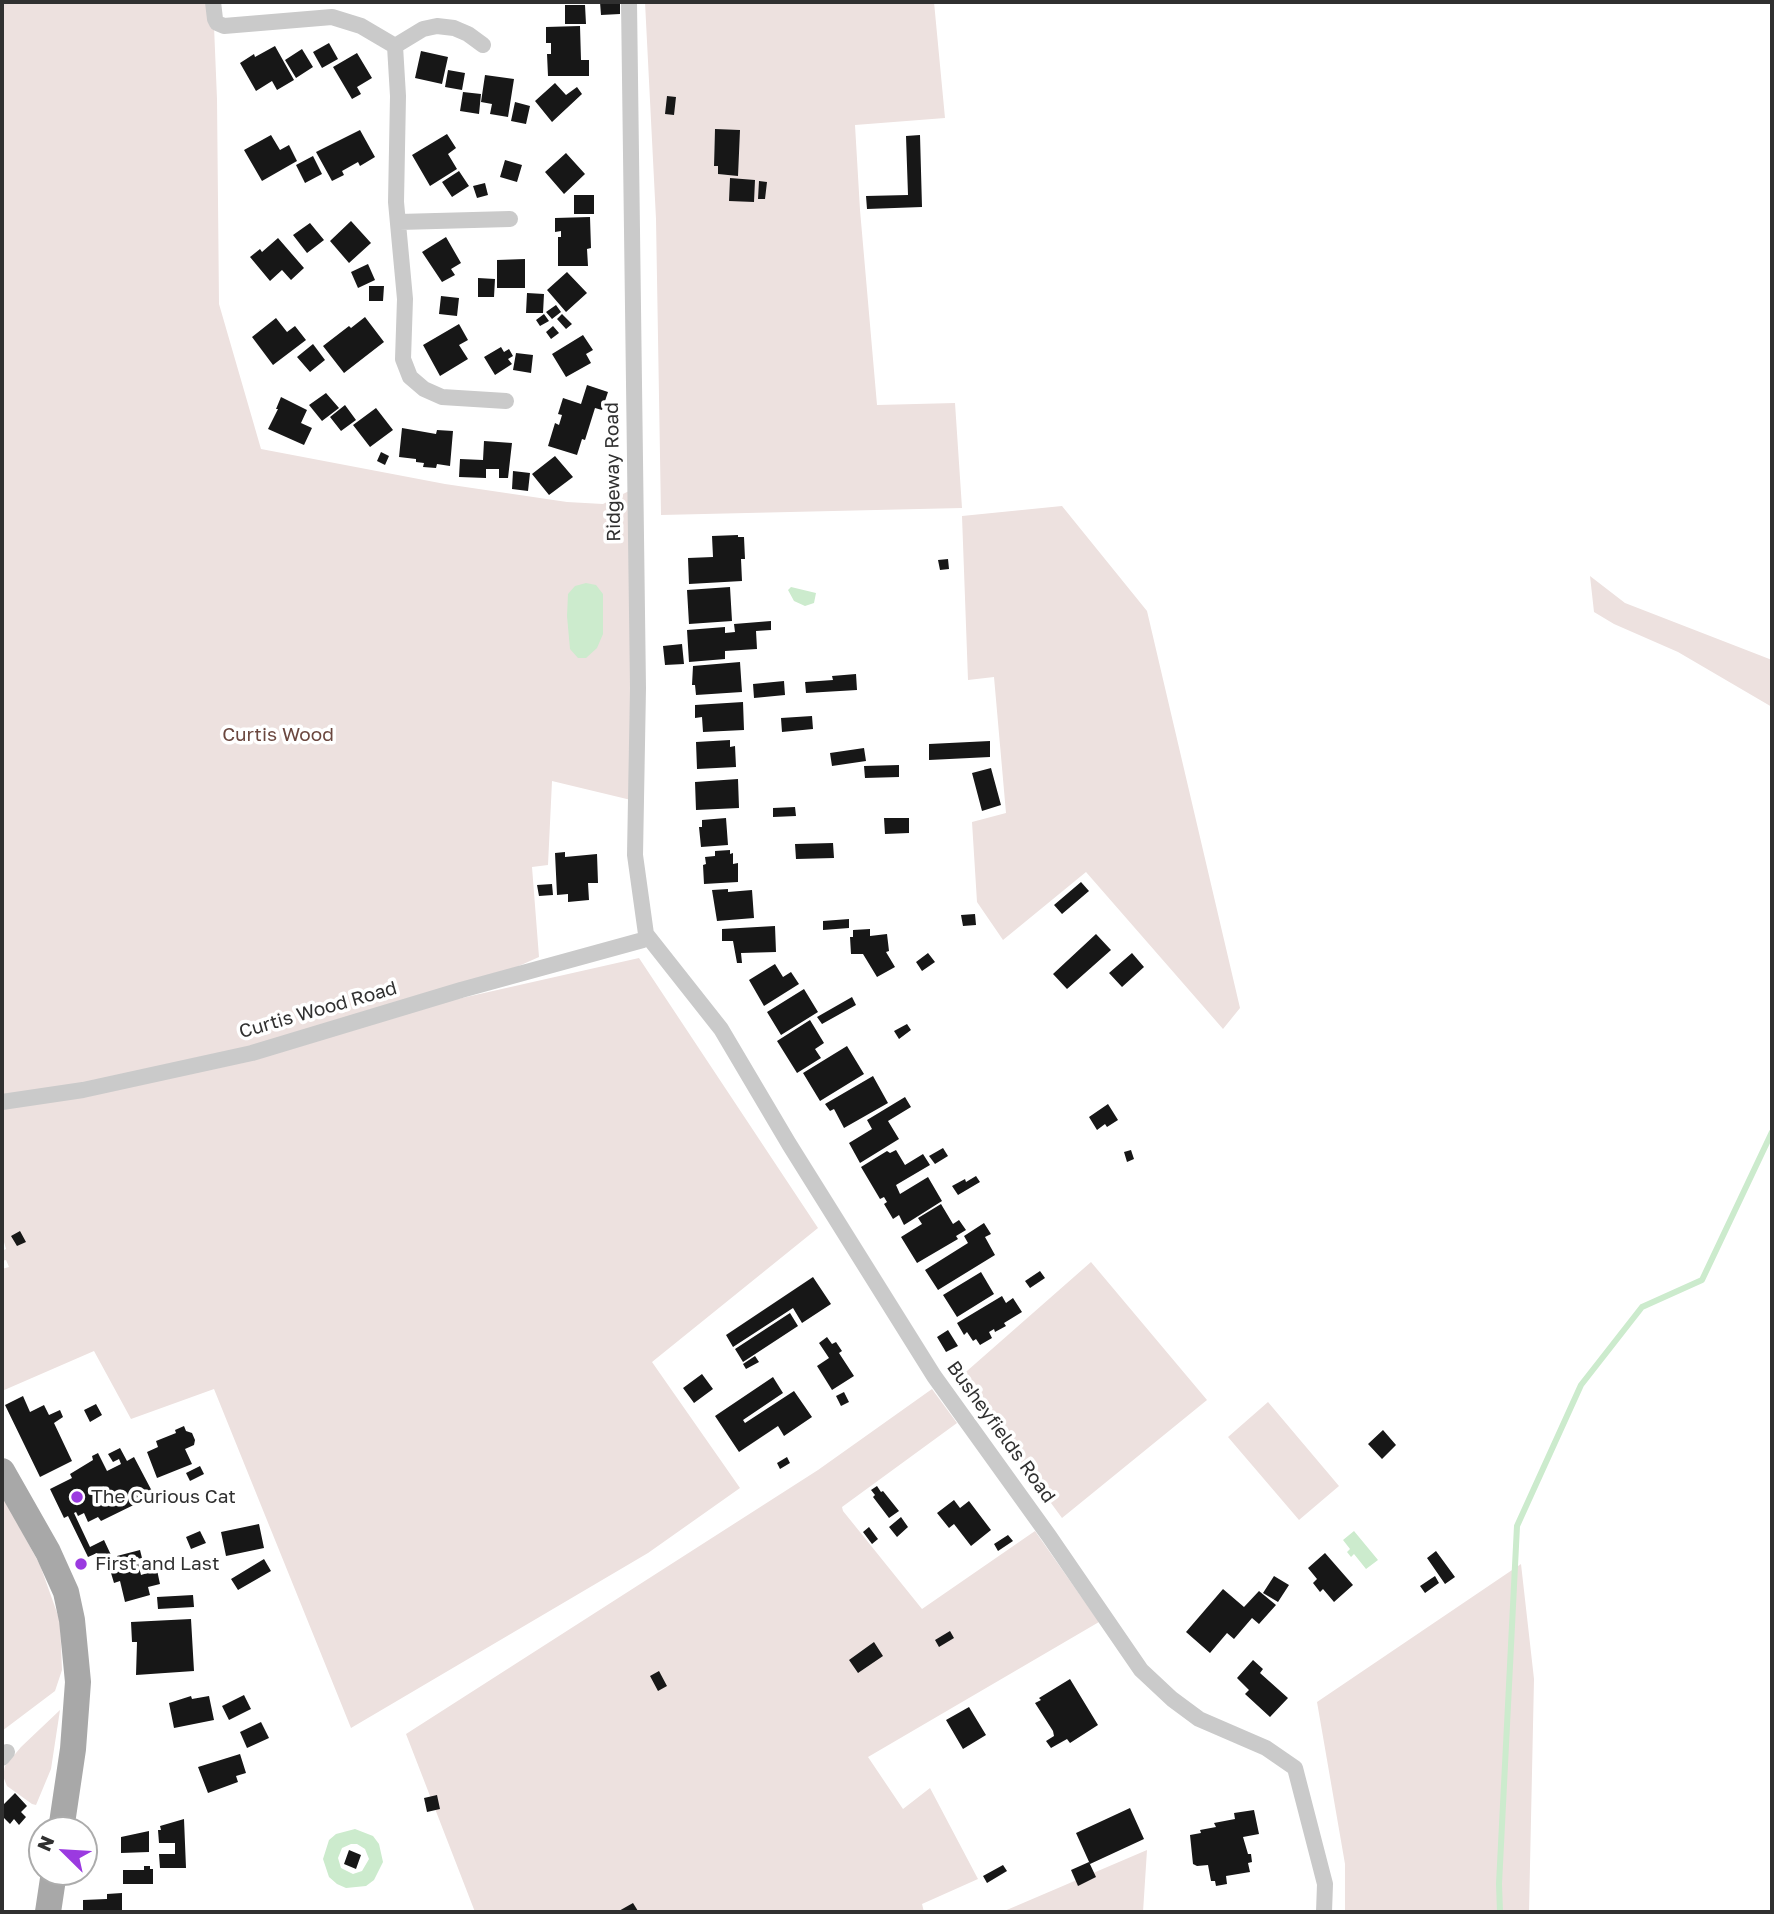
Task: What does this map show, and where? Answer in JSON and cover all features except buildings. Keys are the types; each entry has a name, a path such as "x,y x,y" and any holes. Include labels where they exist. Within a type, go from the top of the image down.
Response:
{"main road":[{"path":"2,1471 48,1552 66,1592 72,1620 78,1682 74,1749 63,1816"},
{"path":"48,1912 52,1886"}],"street":[{"path":"213,2 215,19 224,26 332,17 361,26 395,46"},
{"name":"Ridgeway Road","path":"629,2 638,688 635,855 646,937"},
{"path":"395,46 423,29 437,26 454,28 483,45"},
{"path":"395,46 398,96 396,202 405,299 403,359 410,377 424,389 442,397 506,401"},
{"path":"399,222 510,219"},
{"name":"Curtis Wood Road","path":"2,1102 83,1090 251,1053 646,937"},
{"name":"Busheyfields Road","path":"646,937 721,1029 934,1377 1049,1536 1140,1670 1199,1719 1266,1748 1295,1768 1325,1884 1324,1912"}],"green space":[{"name":"Curtis Wood","path":"2,2 213,2 219,304 261,449 445,484 567,502 603,504 635,488 631,800 552,781 548,865 532,867 539,957 474,986 369,1019 639,958 818,1228 652,1362 740,1488 648,1553 351,1728 214,1389 131,1419 94,1351 2,1391 2,1269 9,1267 6,1260 2,1261 2,1251 6,1249 2,1242"},
{"path":"645,2 934,2 945,118 855,125 877,405 955,403 962,508 661,515 656,219","holes":["715,130 738,175 718,174 718,166 714,165"]},
{"path":"1062,506 1147,611 1240,1008 1223,1029 1086,872 1003,940 977,902 972,822 1006,813 994,677 968,680 962,516"},
{"path":"1590,576 1625,603 1772,660 1772,707 1678,652 1614,624 1594,612"},
{"path":"1091,1262 1207,1400 1062,1518 959,1378"},
{"path":"932,1389 957,1423 842,1507 843,1511 922,1609 1035,1531 1099,1622 868,1757 903,1809 930,1788 978,1879 922,1904 924,1912 475,1912 406,1734 818,1470"},
{"path":"1268,1402 1339,1486 1299,1520 1228,1437"},
{"path":"2,1495 40,1565 60,1621 62,1670 55,1691 2,1731"},
{"path":"1521,1564 1534,1679 1529,1912 1345,1912 1345,1864 1317,1702"},
{"path":"60,1710 51,1769 36,1805 32,1804 7,1786 3,1776 5,1766"},
{"path":"1147,1850 1143,1912 1002,1912"}],"shaded area":[{"path":"586,583 596,585 603,594 603,634 597,648 586,658 578,658 570,649 568,594 575,586"},
{"path":"791,587 816,593 814,603 805,606 794,601 788,590"},
{"path":"1354,1531 1378,1560 1366,1569 1354,1554 1351,1557 1347,1552 1350,1549 1343,1540"},
{"path":"355,1829 373,1836 379,1844 383,1862 374,1880 366,1886 346,1888 329,1877 323,1859 329,1840 336,1834","holes":["357,1844 365,1849 369,1859 362,1871 353,1874 341,1868 338,1858 342,1848"]}],"waterway":[{"path":"1500,1912 1499,1884 1517,1526 1581,1385 1642,1307 1702,1280 1772,1132"}],"place":[{"name":"The Curious Cat","path":"77,1497"},
{"name":"First and Last","path":"81,1564"}]}
